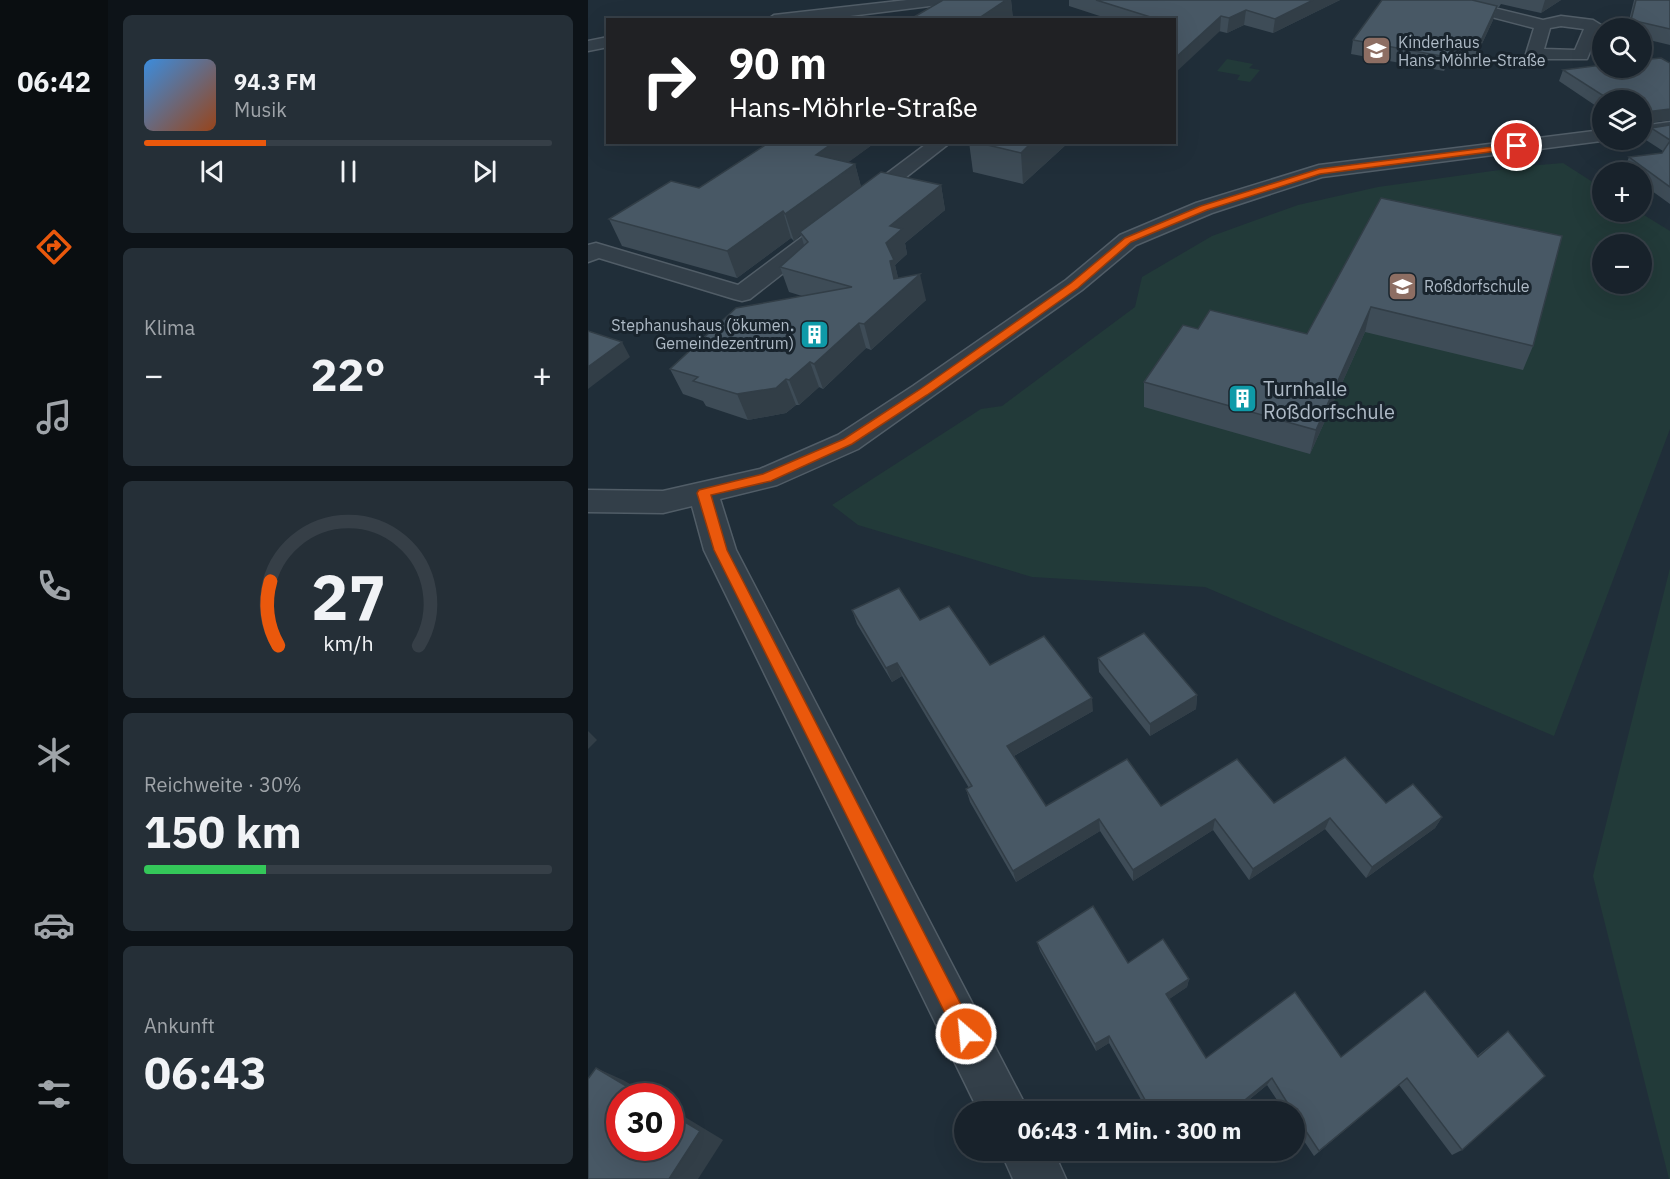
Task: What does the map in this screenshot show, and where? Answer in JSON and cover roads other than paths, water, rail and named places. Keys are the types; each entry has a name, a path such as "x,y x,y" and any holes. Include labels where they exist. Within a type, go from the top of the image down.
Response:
{"street":[{"path":"791,18 946,0"},
{"path":"1443,0 1543,25 1561,21 1592,25"},
{"path":"1595,18 1599,8"},
{"path":"1543,25 1534,54 1539,56 1581,55 1592,28"},
{"path":"588,46 606,42"},
{"path":"1652,130 1670,128"},
{"path":"588,501 663,502 704,493 767,478 848,441 923,392 1074,285 1128,240 1204,208 1319,171 1592,137"},
{"path":"588,255 596,250 742,294 939,144"},
{"path":"704,493 720,550 999,1101"},
{"path":"1031,1161 1040,1179"}],"place":[{"name":"Kinderhaus Hans-Möhrle-Straße","path":"1377,51"},
{"name":"Roßdorfschule","path":"1403,286"},
{"name":"Stephanushaus (ökumen. Gemeindezentrum)","path":"815,334"},
{"name":"Turnhalle Roßdorfschule","path":"1242,399"}]}
